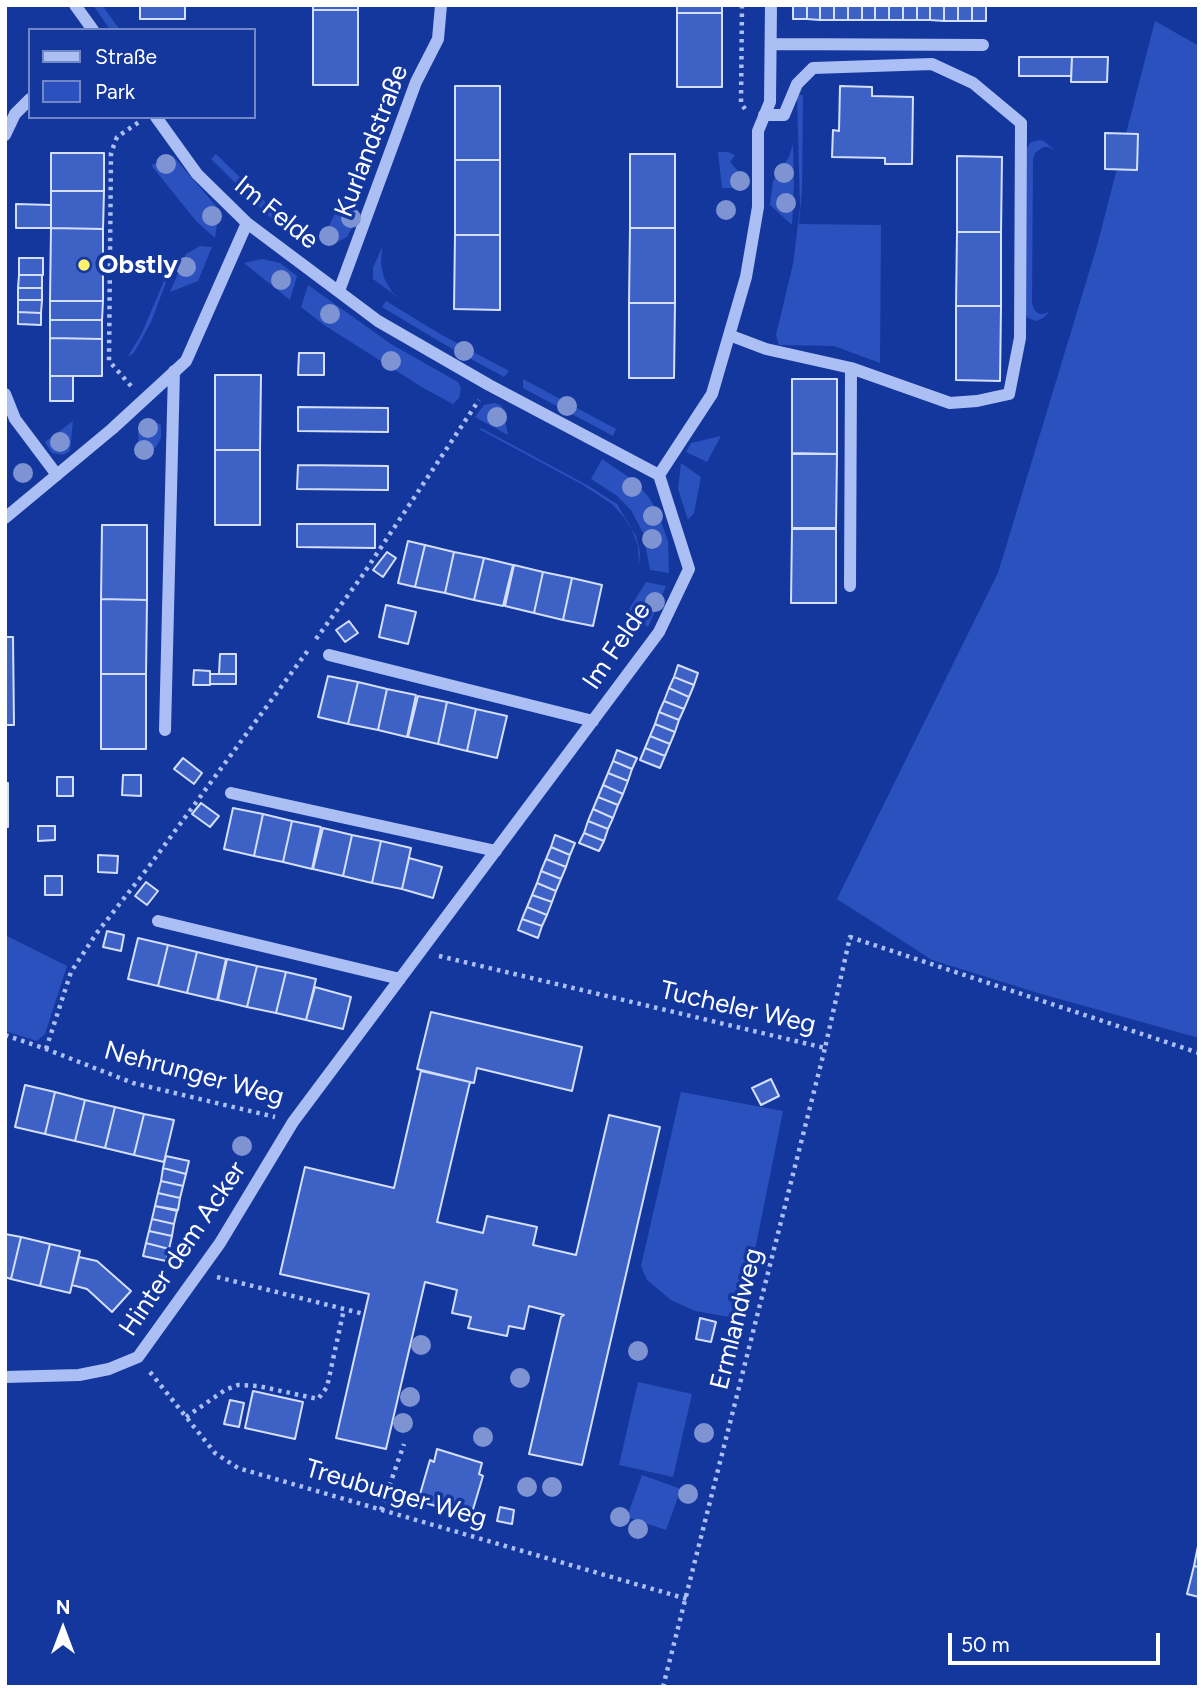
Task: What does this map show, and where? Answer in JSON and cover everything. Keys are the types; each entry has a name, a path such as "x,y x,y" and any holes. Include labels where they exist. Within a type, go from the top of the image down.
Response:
{"street":[{"path":"75,5 92,28"},
{"name":"Kurlandstraße","path":"339,291 416,82 438,39 441,5"},
{"path":"659,475 712,394 746,277 758,207 758,131 770,102 772,5"},
{"path":"771,44 983,45"},
{"path":"729,335 766,349 851,368 950,403 1009,394 1020,338 1021,123 973,83 932,64 813,68 797,84 784,115 764,116"},
{"path":"5,135 15,114 28,101"},
{"name":"Im Felde","path":"157,119 197,174 247,223 379,321 489,385 659,475 689,569 659,632 293,1122"},
{"path":"5,518 186,361 247,223"},
{"path":"850,586 851,368"},
{"path":"165,730 174,372"},
{"path":"5,394 15,419 57,475"},
{"path":"329,655 593,721"},
{"path":"231,793 496,850"},
{"path":"158,921 400,979"},
{"name":"Hinter dem Acker","path":"5,1377 79,1375 109,1369 138,1357 220,1243 293,1122"}],"path":[{"path":"742,5 741,103 758,131"},
{"path":"142,119 117,137 111,153 109,361 144,399"},
{"path":"46,1049 71,972 96,934 147,869 362,576 489,385"},
{"name":"Tucheler Weg","path":"420,952 825,1048 850,937 1199,1053"},
{"name":"Nehrunger Weg","path":"5,1035 133,1083 293,1122"},
{"name":"Ermlandweg","path":"663,1687 825,1048"},
{"path":"199,1273 364,1314"},
{"path":"186,1417 225,1390 245,1384 318,1399 327,1387 344,1309"},
{"name":"Treuburger Weg","path":"138,1357 215,1453 238,1468 687,1599"},
{"path":"381,1510 404,1444"}],"green space":[{"path":"93,5 102,5 119,28 109,28"},
{"path":"1155,21 1199,46 1199,1038 932,960 837,899 998,573 1097,246"},
{"path":"797,95 803,95 802,190 799,224 881,225 880,363 834,346 779,345 776,335 793,264 800,208"},
{"path":"1040,140 1054,150 1043,147 1035,153 1033,159 1032,304 1040,314 1050,311 1036,321 1026,315 1026,150 1031,142"},
{"path":"793,144 792,225 770,205 773,181 789,157"},
{"path":"718,152 735,155 730,162 743,177 746,188 722,188"},
{"path":"216,154 295,231 290,237 211,159"},
{"path":"174,157 216,206 218,217 215,238 196,221 151,165"},
{"path":"347,189 359,215 347,237 330,246 322,240"},
{"path":"200,246 212,247 198,281 170,292 186,254"},
{"path":"382,247 384,278 392,292 403,301 373,279 373,268"},
{"path":"262,259 280,263 297,276 290,300 244,263"},
{"path":"170,267 151,322 133,354 128,356 141,335"},
{"path":"308,285 391,344 458,382 461,388 459,398 453,404 425,389 324,325 301,307"},
{"path":"386,301 509,371 504,377 442,343 382,307"},
{"path":"523,379 616,429 613,436 523,388"},
{"path":"495,403 502,406 508,435 475,417 484,405"},
{"path":"151,419 161,425 161,438 156,447 139,459 138,432"},
{"path":"73,421 70,451 63,455 52,453 45,442"},
{"path":"479,429 587,485 617,504 636,536 640,552 639,567 638,546 632,530 612,504 583,485"},
{"path":"721,436 707,462 686,452 691,443"},
{"path":"602,459 633,480 657,510 668,541 669,573 650,570 643,533 631,510 616,495 591,479"},
{"path":"681,463 701,477 694,513 688,520 678,489"},
{"path":"646,582 666,586 648,627 628,611"},
{"path":"5,935 67,966 45,1034 37,1041 5,1031"},
{"path":"681,1092 783,1111 741,1319 695,1311 671,1300 647,1280 641,1266"},
{"path":"638,1382 692,1394 673,1477 619,1465"},
{"path":"642,1475 681,1489 666,1530 627,1517"}],"building":[{"path":"140,5 185,5 185,19 140,19"},
{"path":"313,5 358,5 358,10 313,10"},
{"path":"677,5 722,5 722,13 677,13"},
{"path":"793,5 807,5 807,19 793,19"},
{"path":"807,5 820,5 820,20 807,19"},
{"path":"820,5 834,5 834,20 820,20"},
{"path":"834,5 848,5 848,20 834,20"},
{"path":"848,5 862,5 862,20 848,20"},
{"path":"862,5 875,5 875,20 862,20"},
{"path":"875,5 889,5 889,20 875,20"},
{"path":"889,5 903,5 903,20 889,20"},
{"path":"903,5 917,5 917,20 903,20"},
{"path":"917,5 930,5 930,20 917,20"},
{"path":"930,5 944,5 944,21 930,20"},
{"path":"944,5 958,5 958,21 944,21"},
{"path":"958,5 972,5 972,21 958,21"},
{"path":"972,5 986,5 986,21 972,21"},
{"path":"313,10 358,10 358,85 313,85"},
{"path":"677,13 722,13 722,87 677,87"},
{"path":"1019,57 1072,57 1071,76 1019,76"},
{"path":"1072,57 1108,57 1107,82 1071,82"},
{"path":"455,86 500,86 500,160 455,160"},
{"path":"840,86 872,87 872,96 913,97 912,164 885,164 885,158 832,157 833,130 839,131"},
{"path":"1105,133 1138,134 1137,170 1105,169"},
{"path":"51,153 104,153 104,191 51,191"},
{"path":"630,154 675,154 675,228 630,228"},
{"path":"957,156 1002,157 1001,232 957,232"},
{"path":"455,160 500,160 500,235 455,235"},
{"path":"51,191 104,191 103,229 51,228"},
{"path":"16,204 51,205 51,228 16,228"},
{"path":"51,228 103,229 103,301 50,301"},
{"path":"630,228 675,228 675,303 629,303"},
{"path":"957,232 1001,232 1001,306 956,306"},
{"path":"455,235 500,235 500,310 454,309"},
{"path":"19,258 43,258 43,275 19,275"},
{"path":"19,275 42,275 42,288 18,288"},
{"path":"18,288 42,288 42,300 18,300"},
{"path":"18,300 42,300 41,313 18,312"},
{"path":"50,301 103,301 102,320 50,320"},
{"path":"629,303 675,303 674,378 629,378"},
{"path":"956,306 1001,306 1000,381 956,380"},
{"path":"18,312 41,313 41,325 18,324"},
{"path":"50,320 102,320 102,339 50,338"},
{"path":"50,338 102,339 102,376 50,376"},
{"path":"299,353 324,353 324,375 298,375"},
{"path":"215,375 261,375 260,450 215,450"},
{"path":"50,376 73,376 73,401 50,401"},
{"path":"792,379 837,379 837,454 792,453"},
{"path":"298,407 388,408 388,432 298,431"},
{"path":"215,450 260,450 260,525 215,525"},
{"path":"792,454 837,454 836,528 792,528"},
{"path":"298,465 388,466 388,490 297,489"},
{"path":"297,524 375,524 375,548 297,547"},
{"path":"102,525 147,525 147,600 101,599"},
{"path":"792,529 836,529 836,603 791,603"},
{"path":"408,541 425,545 415,587 398,583"},
{"path":"425,545 454,552 445,593 415,587"},
{"path":"387,552 396,558 383,577 373,570"},
{"path":"454,552 484,558 474,600 445,593"},
{"path":"484,558 513,565 503,606 474,600"},
{"path":"514,565 543,572 534,613 505,606"},
{"path":"543,572 572,578 563,620 534,613"},
{"path":"572,578 602,585 593,626 563,620"},
{"path":"101,599 147,600 146,674 101,674"},
{"path":"386,605 416,612 408,644 379,637"},
{"path":"349,621 358,633 345,642 336,630"},
{"path":"5,637 13,637 14,725 5,725"},
{"path":"220,654 236,654 236,674 219,674"},
{"path":"678,665 698,673 694,685 674,677"},
{"path":"194,670 210,671 210,685 193,685"},
{"path":"101,674 146,674 146,749 101,749"},
{"path":"210,674 236,674 236,684 210,684"},
{"path":"328,676 358,682 348,724 318,717"},
{"path":"674,677 694,685 689,697 669,688"},
{"path":"358,682 387,689 378,730 348,724"},
{"path":"669,688 689,697 684,709 664,701"},
{"path":"387,689 416,695 407,737 378,730"},
{"path":"418,696 447,702 438,744 408,737"},
{"path":"664,701 684,709 679,720 659,712"},
{"path":"447,702 476,709 467,751 438,744"},
{"path":"476,709 507,716 497,758 467,751"},
{"path":"659,712 679,720 675,732 655,724"},
{"path":"655,724 675,732 670,744 650,736"},
{"path":"650,736 670,744 665,756 645,748"},
{"path":"645,748 665,756 660,768 640,760"},
{"path":"617,750 637,758 632,769 613,761"},
{"path":"183,758 202,773 194,784 174,769"},
{"path":"613,761 632,769 628,781 608,773"},
{"path":"608,773 628,781 623,794 603,785"},
{"path":"123,775 141,775 141,796 122,795"},
{"path":"57,777 73,777 73,796 57,796"},
{"path":"5,783 8,783 8,827 5,827"},
{"path":"603,785 623,794 618,805 598,797"},
{"path":"598,797 618,805 613,818 593,809"},
{"path":"201,803 219,816 210,827 192,814"},
{"path":"233,808 263,814 254,856 224,849"},
{"path":"593,809 613,818 608,829 588,821"},
{"path":"263,814 292,821 283,862 254,856"},
{"path":"292,821 321,827 312,869 283,862"},
{"path":"588,821 608,829 604,841 584,833"},
{"path":"38,826 55,826 55,840 38,841"},
{"path":"323,828 352,835 343,876 313,869"},
{"path":"584,833 604,841 599,851 579,843"},
{"path":"352,835 381,841 372,883 343,876"},
{"path":"555,835 575,843 570,855 551,847"},
{"path":"381,841 411,848 402,889 372,883"},
{"path":"551,847 570,855 566,867 546,859"},
{"path":"98,855 118,856 117,873 98,872"},
{"path":"409,858 442,867 433,898 402,889"},
{"path":"546,859 566,867 561,879 541,871"},
{"path":"541,871 561,879 556,891 537,883"},
{"path":"45,876 62,876 62,895 45,895"},
{"path":"146,882 158,891 147,905 135,896"},
{"path":"537,883 556,891 552,902 532,895"},
{"path":"532,895 552,902 547,915 527,907"},
{"path":"527,907 547,915 542,926 522,919"},
{"path":"522,919 542,926 538,938 518,930"},
{"path":"107,931 124,935 121,951 103,947"},
{"path":"138,938 168,945 158,986 128,979"},
{"path":"168,945 197,952 187,993 158,986"},
{"path":"197,952 226,959 217,1000 187,993"},
{"path":"227,959 257,966 247,1007 218,1000"},
{"path":"257,966 286,972 276,1013 247,1007"},
{"path":"286,972 316,979 306,1020 276,1013"},
{"path":"315,987 351,997 343,1029 306,1020"},
{"path":"431,1012 582,1047 572,1091 477,1068 474,1083 417,1069"},
{"path":"421,1071 470,1082 437,1222 483,1233 487,1216 537,1227 533,1245 576,1255 609,1115 660,1127 582,1465 529,1454 561,1317 564,1315 529,1306 524,1329 509,1326 507,1336 468,1328 471,1317 452,1313 457,1290 425,1282 386,1449 336,1438 369,1294 280,1274 305,1167 394,1188"},
{"path":"771,1079 779,1096 761,1105 752,1088"},
{"path":"25,1085 55,1092 45,1134 15,1127"},
{"path":"55,1092 85,1100 75,1141 45,1134"},
{"path":"85,1100 115,1107 105,1148 75,1141"},
{"path":"115,1107 144,1114 134,1155 105,1148"},
{"path":"144,1114 174,1120 164,1162 134,1155"},
{"path":"166,1156 189,1161 186,1174 163,1168"},
{"path":"163,1168 186,1174 183,1186 161,1181"},
{"path":"161,1181 183,1186 180,1198 158,1193"},
{"path":"158,1193 180,1198 178,1210 155,1206"},
{"path":"155,1206 177,1211 174,1224 152,1219"},
{"path":"152,1219 174,1224 172,1236 149,1231"},
{"path":"149,1231 172,1236 169,1249 146,1243"},
{"path":"5,1234 21,1237 11,1279 5,1277"},
{"path":"21,1237 50,1244 40,1286 11,1279"},
{"path":"146,1243 169,1249 166,1261 143,1256"},
{"path":"50,1244 80,1251 70,1293 40,1286"},
{"path":"79,1257 97,1261 131,1291 112,1312 87,1289 72,1285"},
{"path":"700,1318 716,1322 711,1342 696,1339"},
{"path":"253,1391 303,1402 295,1439 245,1428"},
{"path":"230,1400 244,1403 239,1427 224,1424"},
{"path":"437,1449 482,1463 479,1474 483,1476 471,1516 418,1501 430,1460 434,1462"},
{"path":"500,1507 514,1510 512,1524 497,1521"},
{"path":"1199,1541 1199,1567 1194,1566"},
{"path":"1194,1566 1199,1567 1199,1597 1187,1594"}],"place":[{"name":"Obstly","path":"84,265"}]}
